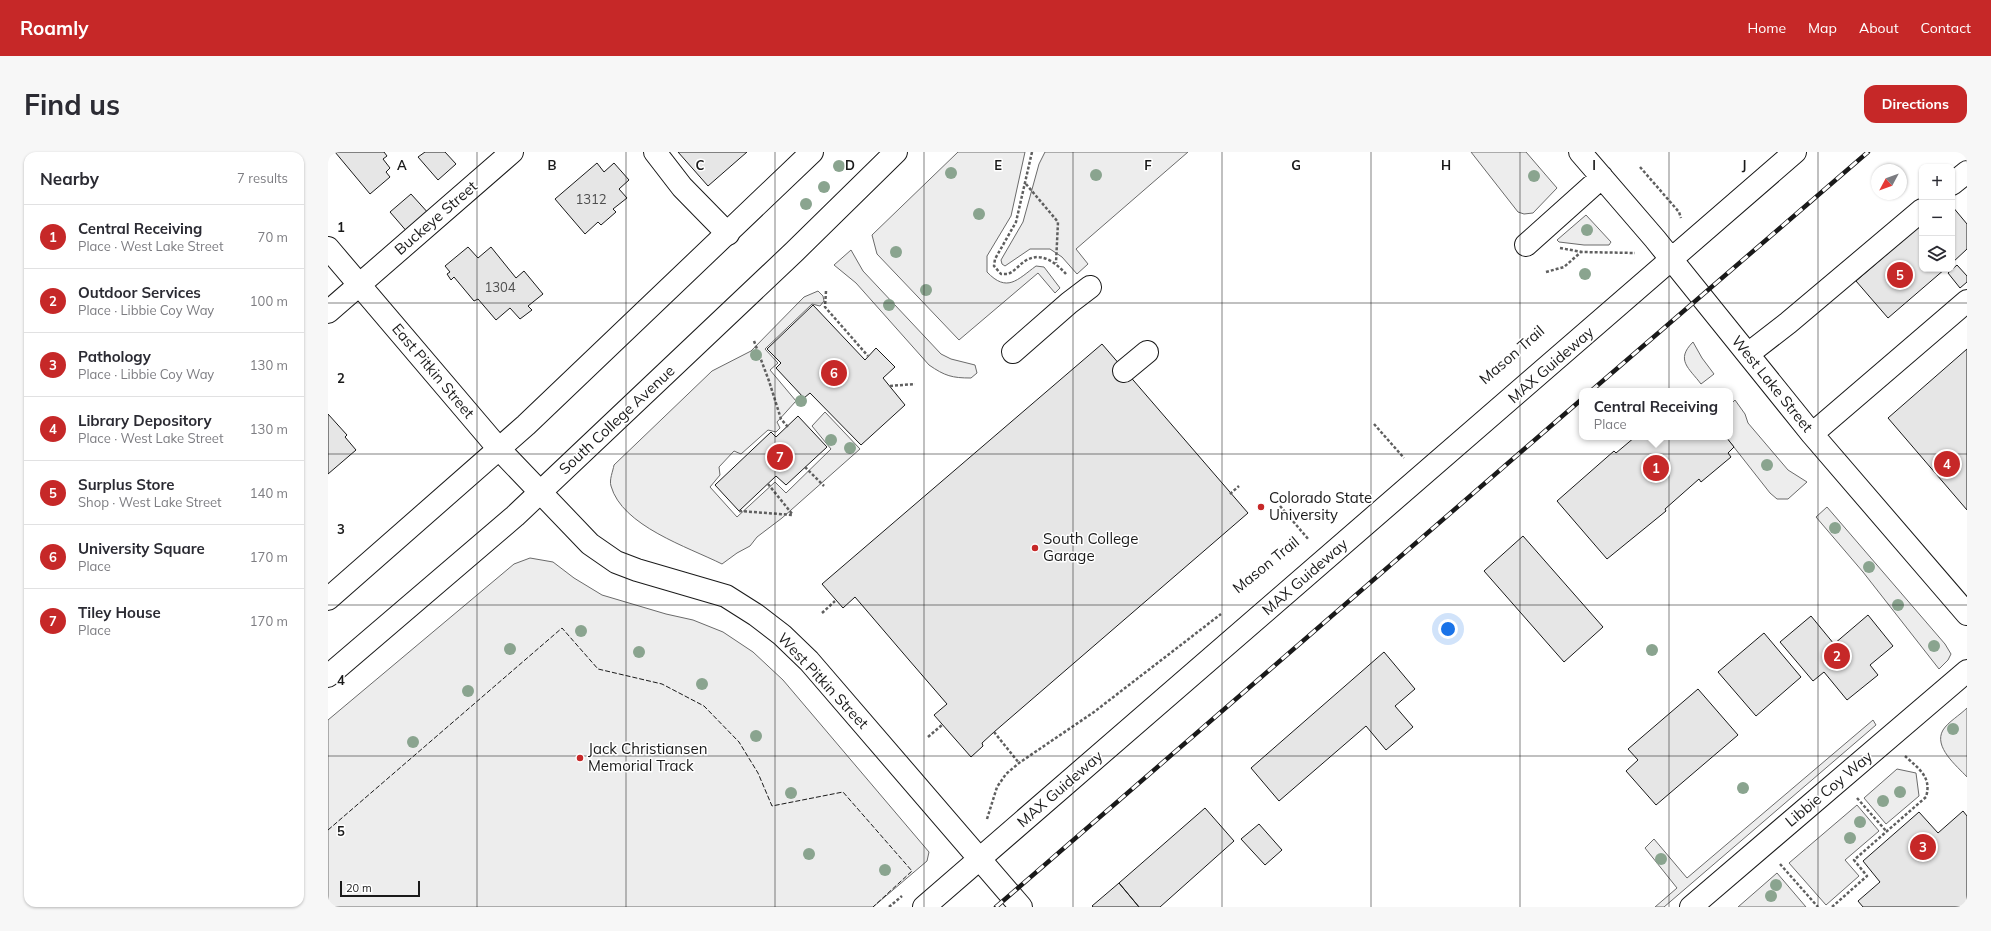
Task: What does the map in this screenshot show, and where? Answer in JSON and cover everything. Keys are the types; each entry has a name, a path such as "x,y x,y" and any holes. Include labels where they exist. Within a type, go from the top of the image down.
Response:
{"main road":[{"name":"Buckeye Street","path":"328,312 512,152"},
{"path":"655,152 682,187 728,234"},
{"path":"328,599 499,449 728,234 812,152"},
{"name":"South College Avenue","path":"328,676 506,524 541,492 794,252 896,152"},
{"name":"West Lake Street","path":"1580,152 1672,260 1812,434 1967,614"},
{"name":"MAX Guideway","path":"924,907 1795,152"},
{"path":"1955,182 1967,172"},
{"path":"1532,240 1602,177"},
{"path":"1748,354 1788,323 1919,213"},
{"name":"East Pitkin Street","path":"328,248 499,449 541,492"},
{"path":"1013,352 1069,303 1090,287"},
{"path":"1812,434 1967,301"},
{"path":"1124,371 1147,352"},
{"name":"West Pitkin Street","path":"541,492 590,544 616,562 637,570 726,596 756,615 782,635 809,661 1021,907"},
{"name":"Libbie Coy Way","path":"1690,907 1967,671"}],"path":[{"path":"1032,152 1026,184 1016,222 995,259 994,266 1001,274 1008,274 1025,261 1035,257 1045,258 1056,263 1071,280 1090,287"},
{"path":"1640,167 1679,212 1682,220"},
{"path":"1026,184 1058,222 1056,263"},
{"path":"1532,240 1553,247 1582,252 1635,253 1632,258"},
{"path":"1546,272 1564,267 1582,252"},
{"path":"826,291 825,307 868,356"},
{"path":"754,341 782,419 788,427"},
{"path":"890,386 915,384"},
{"path":"1374,424 1407,461"},
{"path":"805,467 824,486"},
{"path":"739,511 793,515 768,484"},
{"path":"1230,494 1239,486"},
{"path":"1280,506 1311,543"},
{"path":"822,613 835,601"},
{"name":"Mason Trail","path":"984,824 989,814 997,787 1006,774 1019,763 1094,712 1225,611"},
{"path":"928,737 942,725"},
{"path":"994,732 1019,763"},
{"path":"1832,907 1867,876 1854,860 1926,798 1929,788 1924,773 1904,755"},
{"path":"1856,797 1887,832"},
{"path":"1780,864 1818,907"}],"shaded area":[{"path":"958,152 1025,152 1011,216 987,256 987,272 1000,282 1006,283 1017,280 1036,266 1044,267 1060,288 1055,293 1038,273 959,340 877,254 872,235"},
{"path":"1045,152 1188,152 1076,249 1088,264 1077,274 1062,257 1050,249 1030,249 1005,266 1002,264 1001,260 1023,222 1039,164"},
{"path":"1471,152 1526,152 1557,188 1533,213 1524,214 1518,212"},
{"path":"1586,215 1611,242 1609,245 1584,245 1559,242 1557,240"},
{"path":"851,250 863,271 941,354 951,359 975,365 977,373 971,378 959,378 944,374 929,365 856,283 834,265"},
{"path":"818,291 823,296 824,301 820,306 812,304 765,349 778,363 770,370 796,401 777,422 780,428 776,432 768,430 741,454 734,451 719,467 720,475 710,487 737,517 775,482 786,493 831,449 812,426 825,412 860,449 782,518 757,537 750,546 722,564 658,534 628,513 618,500 611,486 614,465 712,371 751,351 804,297"},
{"path":"1693,342 1702,358 1714,374 1701,384 1688,368 1684,359 1688,348"},
{"path":"1735,400 1745,414 1748,423 1788,470 1807,482 1788,499 1777,499 1770,493 1728,440 1733,440 1733,402"},
{"path":"1827,507 1945,644 1951,654 1948,660 1939,669 1863,572 1816,517"},
{"name":"Jack Christiansen Memorial Track","path":"530,558 553,562 574,578 602,595 666,614 693,620 723,632 753,652 783,680 929,852 927,861 873,907 328,907 328,720 514,564"},
{"path":"1967,708 1967,777 1948,756 1941,743 1941,736 1945,727"},
{"path":"1873,720 1876,725 1664,907 1655,907 1677,888 1645,848 1654,839 1687,878"},
{"path":"1897,769 1916,773 1919,796 1886,824 1864,798"},
{"path":"1857,805 1879,831 1845,860 1859,876 1826,905 1789,863"},
{"path":"1777,873 1806,907 1738,907"}],"building":[{"path":"335,152 384,152 387,156 383,159 390,168 386,172 390,177 370,194"},
{"path":"425,152 445,152 456,164 438,180 418,157"},
{"path":"678,152 747,152 708,186"},
{"path":"597,163 604,172 614,163 629,180 619,189 627,198 613,209 616,212 601,225 598,222 585,234 555,199"},
{"path":"411,194 430,215 409,234 390,212"},
{"path":"1955,210 1967,224 1967,249 1955,260"},
{"path":"1919,227 1919,272 1942,272 1888,318 1856,281"},
{"path":"468,247 478,258 491,247 516,278 524,271 543,294 528,306 532,310 520,319 510,308 496,320 478,299 474,301 454,277 451,280 447,274 450,272 445,266"},
{"path":"1957,265 1967,276 1967,282 1960,288 1948,273 1955,272 1955,267"},
{"path":"813,305 865,360 876,348 895,367 883,378 905,405 861,445 810,393 804,398 776,368 781,363 767,349"},
{"name":"South College Garage","path":"1102,344 1248,513 994,732 982,743 983,746 971,757 934,715 947,704 855,597 843,608 822,584"},
{"path":"1967,349 1967,510 1888,418"},
{"path":"328,414 347,435 345,437 356,450 328,474"},
{"path":"798,416 827,447 786,485 776,476 739,511 715,485 771,432 776,437"},
{"path":"1631,440 1728,440 1734,447 1728,453 1731,457 1701,482 1699,479 1665,509 1666,511 1607,559 1557,501 1614,451 1616,453"},
{"path":"1523,536 1603,627 1564,662 1484,571"},
{"path":"1868,615 1893,646 1870,665 1878,675 1847,700 1824,672 1813,681 1780,642 1811,616 1834,644"},
{"path":"1764,633 1801,677 1756,716 1718,672"},
{"path":"1384,652 1415,689 1395,706 1413,727 1386,750 1366,726 1279,801 1251,768"},
{"path":"1698,689 1738,735 1656,805 1626,771 1638,760 1628,749"},
{"path":"1205,808 1234,841 1160,907 1139,907 1119,883"},
{"path":"1963,811 1967,816 1967,907 1863,907 1858,901 1880,882 1863,861 1919,812 1938,833"},
{"path":"1259,824 1282,850 1265,865 1241,839"},
{"path":"1119,883 1139,907 1092,906"}],"railway":[{"path":"1594,388 1868,152"},
{"path":"996,907 1579,402"}],"fence":[{"path":"328,830 562,628 598,669 662,684 704,706 739,742 758,773 772,806 843,792 912,871 873,907"}],"place":[{"name":"Surplus Store","path":"1900,275"},
{"name":"University Square","path":"834,373"},
{"name":"Tiley House","path":"780,457"},
{"name":"Library Depository","path":"1947,464"},
{"name":"Central Receiving","path":"1656,468"},
{"name":"Colorado State University","path":"1261,507"},
{"name":"South College Garage","path":"1035,548"},
{"name":"Outdoor Services","path":"1837,656"},
{"name":"Jack Christiansen Memorial Track","path":"580,758"},
{"name":"Pathology","path":"1923,847"}]}
